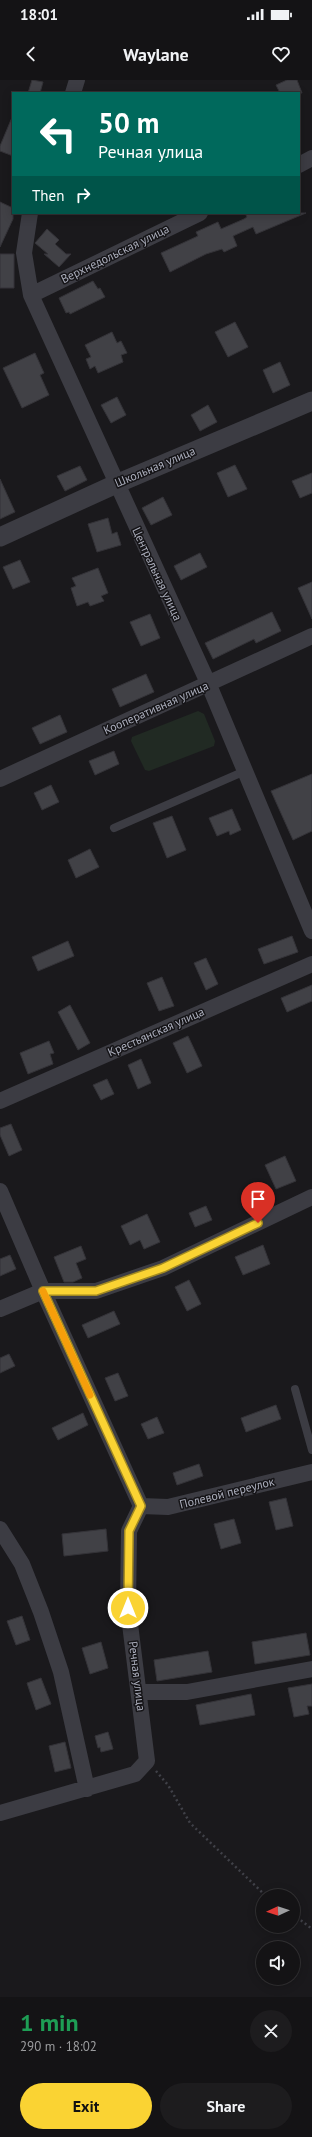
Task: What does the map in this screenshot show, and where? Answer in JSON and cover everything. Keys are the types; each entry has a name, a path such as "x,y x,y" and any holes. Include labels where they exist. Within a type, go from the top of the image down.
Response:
{"street":[{"path":"73,92 77,80"},
{"path":"300,164 312,158"},
{"name":"Центральная улица","path":"30,214 24,253 31,295 209,685 312,931"},
{"name":"Верхнедольская улица","path":"31,295 198,214"},
{"name":"Школьная улица","path":"0,537 116,484 312,400"},
{"name":"Кооперативная улица","path":"0,779 209,685 312,636"},
{"name":"Крестьянская улица","path":"0,1101 312,964"},
{"path":"0,1191 43,1291 141,1506"},
{"path":"0,1309 43,1291 96,1291 163,1268 312,1197"},
{"name":"Полевой переулок","path":"141,1506 168,1508 312,1472"},
{"name":"Речная улица","path":"141,1506 129,1531 128,1608 147,1761"},
{"path":"0,1530 22,1564 41,1612 61,1672 88,1789"},
{"path":"139,1692 187,1692 312,1669"},
{"path":"0,1813 88,1789 135,1774 147,1761"}],"lane":[{"path":"114,828 245,771"},
{"path":"295,1389 312,1450"}],"path":[{"path":"147,1761 168,1785 190,1824 259,1889"},
{"path":"300,1920 312,1930"}],"shaded area":[{"path":"198,711 204,714 215,741 214,746 149,771 145,770 131,741 132,737"}],"building":[{"path":"32,80 43,82 40,92 28,92"},
{"path":"287,80 297,80 302,93 280,92 276,85"},
{"path":"12,117 12,156 0,151 0,146"},
{"path":"0,202 12,208 13,219 0,247"},
{"path":"306,213 256,234 253,227 233,236 237,246 224,252 222,249 206,254 170,272 161,253 198,236 196,232 218,222 221,229 247,217 246,214"},
{"path":"47,229 59,240 55,244 66,254 71,254 59,267 44,254 48,254 35,243"},
{"path":"0,254 14,254 14,288 0,288"},
{"path":"93,281 98,289 100,288 105,297 70,314 69,312 66,313 59,298"},
{"path":"235,322 248,347 228,357 215,332"},
{"path":"112,332 117,343 121,341 127,353 121,355 123,362 98,373 95,366 90,369 86,359 91,357 85,345"},
{"path":"35,353 44,373 40,375 49,395 22,408 3,368"},
{"path":"280,362 290,385 273,393 263,370"},
{"path":"117,397 126,415 111,423 101,405"},
{"path":"208,405 217,422 200,431 191,415"},
{"path":"235,465 247,489 228,497 217,473"},
{"path":"80,466 87,480 65,491 57,476"},
{"path":"312,473 312,493 300,498 292,481"},
{"path":"0,479 15,512 0,519"},
{"path":"163,497 172,515 151,525 142,508"},
{"path":"108,518 112,534 117,532 121,545 97,552 88,524"},
{"path":"200,553 207,567 181,580 174,566"},
{"path":"20,560 30,582 13,589 3,567"},
{"path":"98,568 108,593 101,596 104,601 90,606 88,602 77,606 71,588 76,586 72,578"},
{"path":"312,582 312,619 298,588"},
{"path":"272,612 281,631 256,643 254,639 213,659 205,643"},
{"path":"150,614 160,638 141,646 130,622"},
{"path":"146,674 154,692 120,707 112,689"},
{"path":"60,715 67,732 40,744 32,728"},
{"path":"114,751 119,764 95,775 89,761"},
{"path":"312,774 312,831 293,840 271,791"},
{"path":"51,785 59,802 42,810 34,793"},
{"path":"232,809 241,830 230,835 229,831 217,836 209,818"},
{"path":"172,816 186,850 167,858 153,823"},
{"path":"90,849 99,867 76,878 68,860"},
{"path":"292,936 298,952 264,964 258,949"},
{"path":"68,941 74,956 38,971 32,957"},
{"path":"206,958 218,984 206,990 194,963"},
{"path":"162,977 174,1006 159,1011 147,983"},
{"path":"312,985 312,1001 287,1012 281,998"},
{"path":"70,1005 90,1043 78,1050 58,1012"},
{"path":"188,1036 202,1066 187,1073 173,1043"},
{"path":"49,1041 54,1053 50,1054 53,1064 28,1074 20,1053"},
{"path":"141,1059 151,1083 138,1089 128,1065"},
{"path":"107,1079 114,1094 101,1100 93,1085"},
{"path":"11,1124 22,1150 9,1156 0,1135 0,1128"},
{"path":"285,1156 296,1181 276,1189 265,1165"},
{"path":"206,1206 212,1220 195,1227 189,1213"},
{"path":"147,1214 160,1242 144,1249 140,1240 130,1245 121,1226"},
{"path":"263,1245 270,1264 243,1275 235,1257"},
{"path":"81,1246 86,1259 76,1263 82,1278 73,1282 64,1282 54,1257"},
{"path":"10,1255 16,1269 0,1276 0,1259"},
{"path":"189,1280 201,1304 187,1311 175,1287"},
{"path":"114,1311 120,1324 88,1338 82,1325"},
{"path":"9,1354 15,1366 0,1373 0,1358"},
{"path":"118,1373 128,1396 115,1401 105,1378"},
{"path":"276,1405 281,1419 246,1432 241,1418"},
{"path":"83,1413 88,1425 58,1440 52,1428"},
{"path":"157,1417 164,1433 148,1439 141,1424"},
{"path":"199,1464 203,1476 177,1485 173,1473"},
{"path":"286,1498 293,1526 276,1530 269,1502"},
{"path":"234,1519 241,1543 221,1549 214,1524"},
{"path":"106,1529 108,1551 64,1556 62,1534"},
{"path":"22,1616 30,1640 16,1645 7,1621"},
{"path":"306,1633 310,1655 255,1664 252,1642"},
{"path":"101,1642 108,1668 90,1674 82,1648"},
{"path":"208,1651 212,1672 157,1681 154,1660"},
{"path":"41,1678 51,1704 36,1710 27,1683"},
{"path":"312,1684 312,1706 307,1706 309,1714 294,1717 288,1688"},
{"path":"251,1694 255,1715 200,1725 196,1705"},
{"path":"108,1732 113,1749 101,1752 100,1747 98,1748 95,1736"},
{"path":"65,1742 71,1768 55,1772 49,1746"}],"slow traffic":[{"path":"43,1291 90,1395"}],"route":[{"path":"128,1608 129,1531 141,1506 43,1291 96,1291 163,1268 258,1223"}]}
